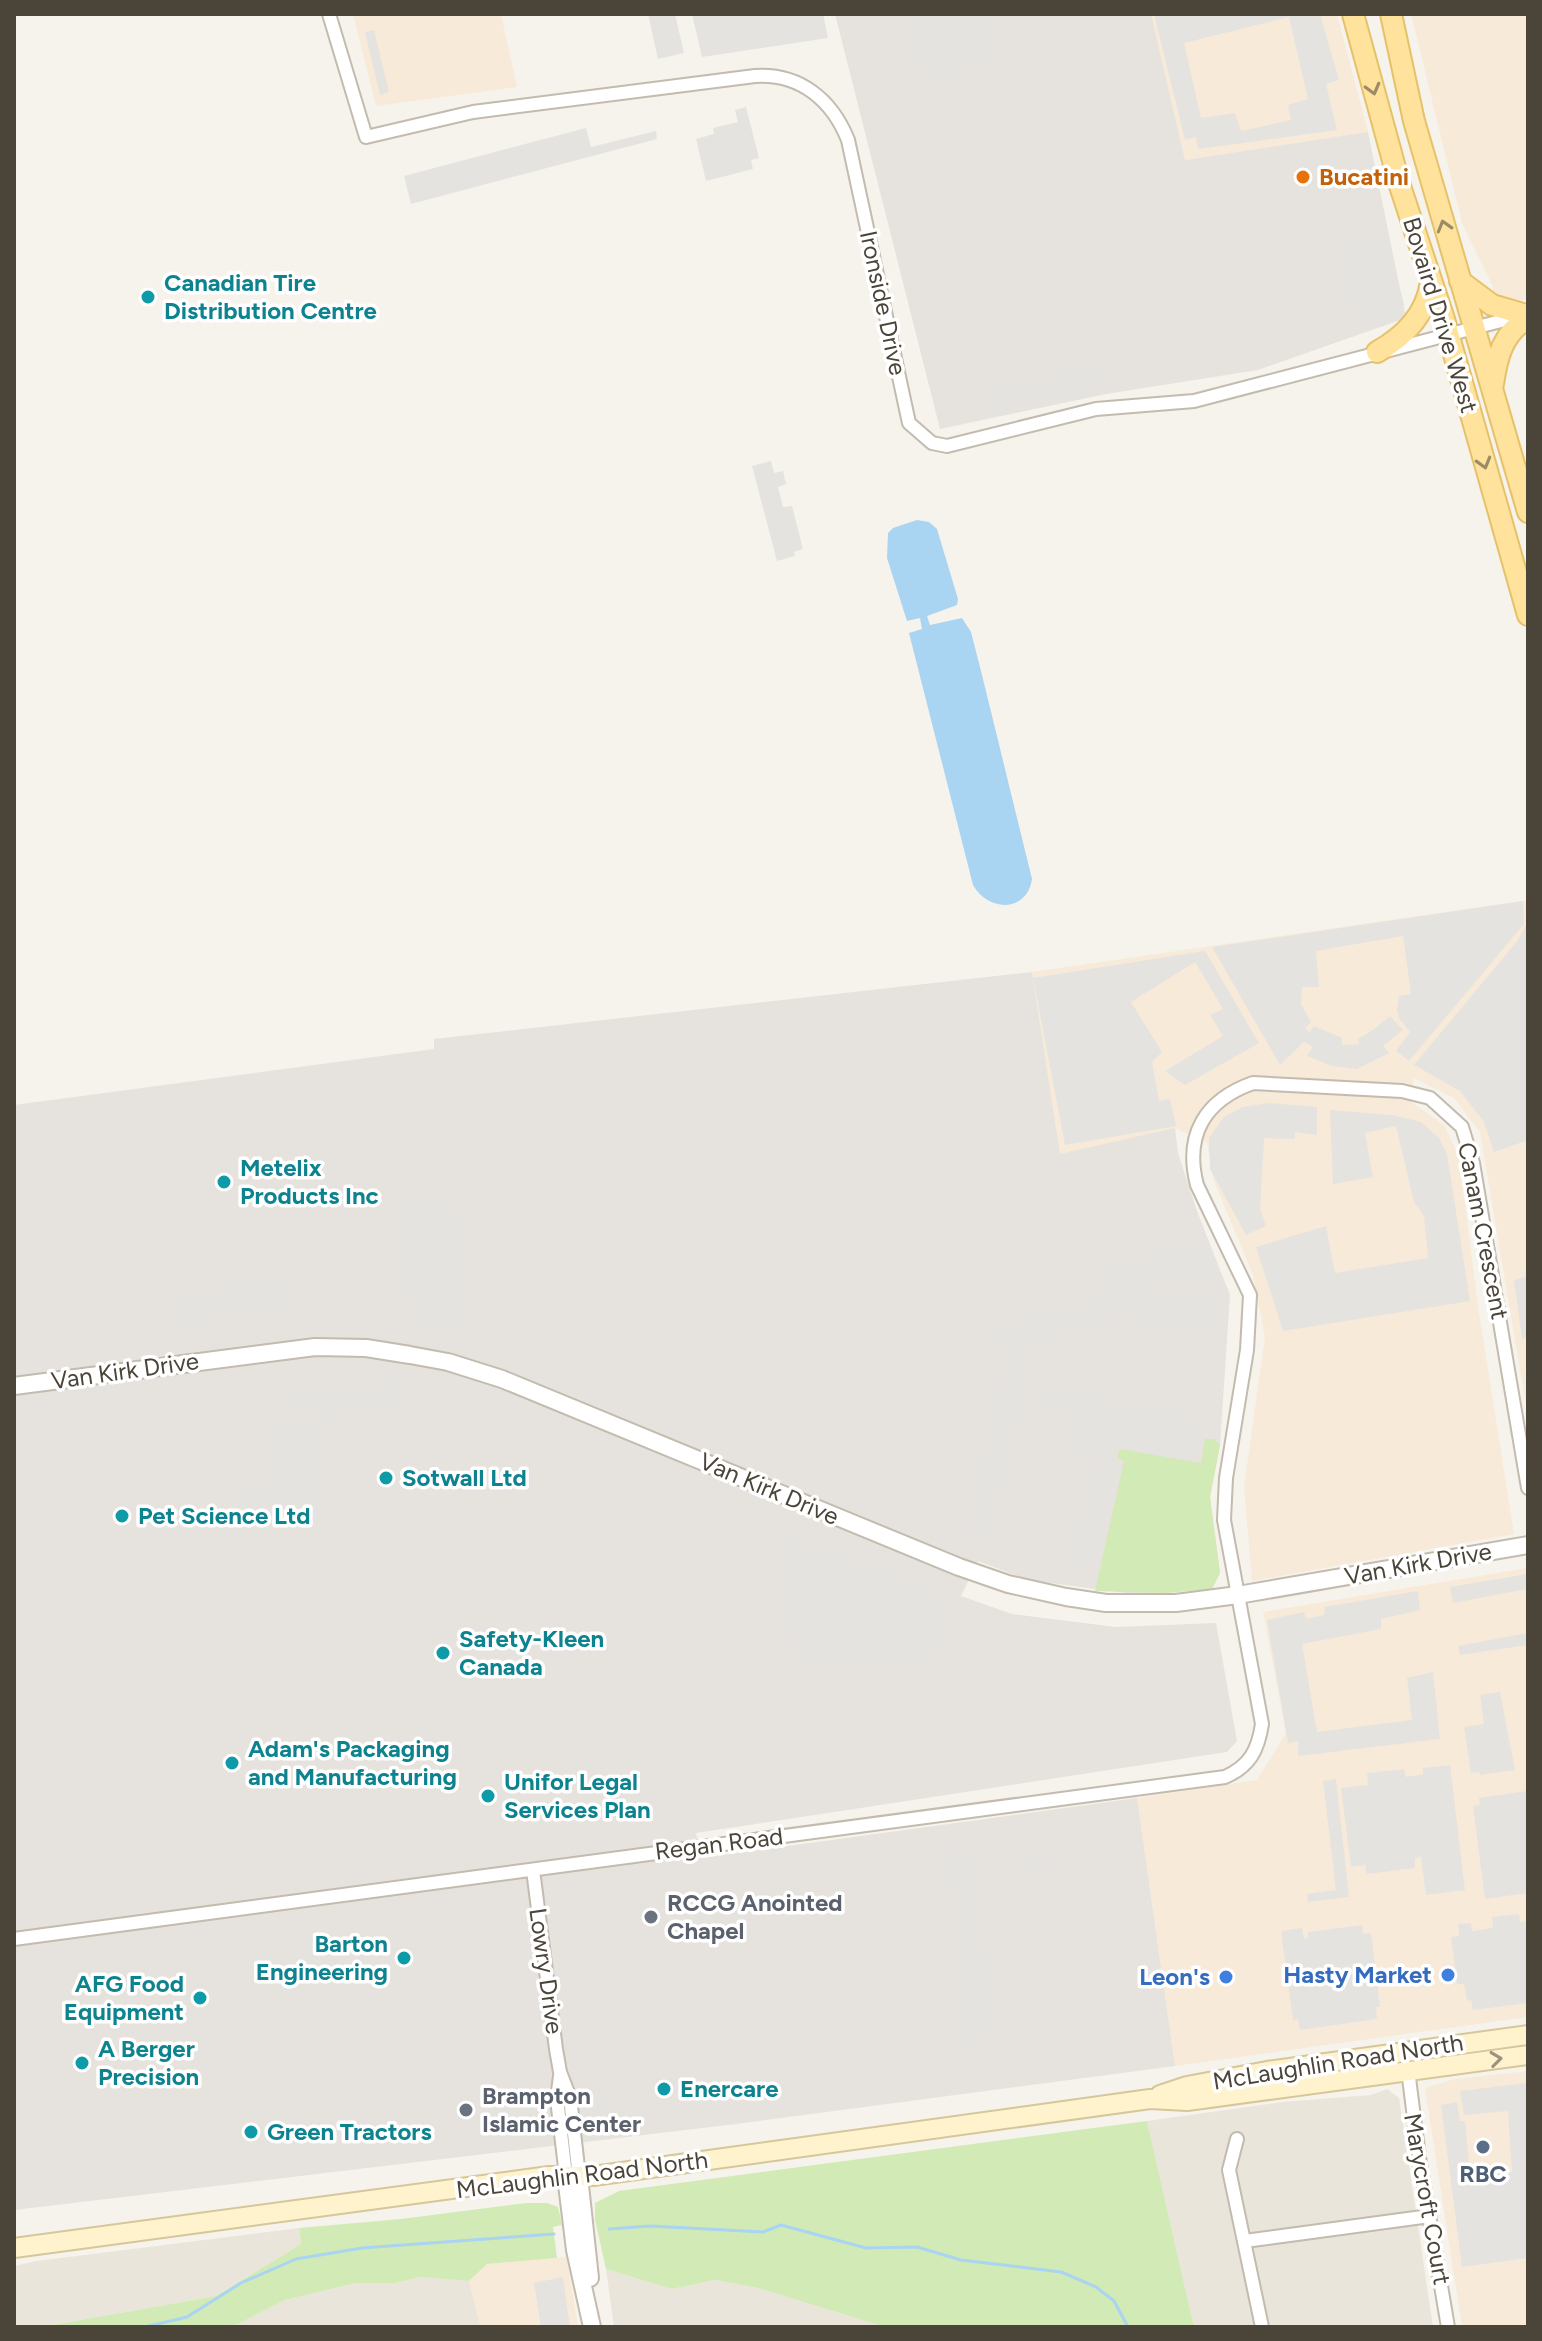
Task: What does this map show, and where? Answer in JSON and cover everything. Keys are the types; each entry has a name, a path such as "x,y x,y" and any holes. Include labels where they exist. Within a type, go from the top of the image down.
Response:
{"main road":[{"name":"Bovaird Drive West","path":"1353,14 1400,186 1448,334 1528,615"},
{"name":"Bovaird Drive West","path":"1391,14 1414,121 1528,512"},
{"path":"1459,280 1492,305 1527,315 1506,338 1497,357 1492,392"},
{"path":"1377,352 1397,340 1417,320 1429,297 1431,282"},
{"name":"McLaughlin Road North","path":"1150,2099 1187,2086 1267,2071 1528,2035"},
{"name":"McLaughlin Road North","path":"14,2248 1150,2099 1187,2101 1528,2055"}],"street":[{"name":"Ironside Drive","path":"329,14 366,137 473,112 755,76 774,75 799,84 828,105 841,122 848,140 909,423 932,443 947,446 1096,409 1194,401 1527,315"},
{"name":"Canam Crescent","path":"1238,1595 1224,1520 1226,1478 1247,1350 1250,1295 1197,1185 1193,1168 1193,1140 1207,1112 1233,1090 1253,1083 1402,1091 1430,1098 1462,1127 1473,1163 1528,1488"},
{"name":"Van Kirk Drive","path":"14,1386 304,1348 366,1348 448,1362 502,1379 946,1562 1008,1584 1106,1603 1176,1603 1238,1595 1528,1545"},
{"name":"Regan Road","path":"14,1939 1225,1777 1250,1761 1259,1744 1262,1724 1238,1595"},
{"name":"Lowry Drive","path":"533,1870 560,2072 557,2099 573,2176"},
{"name":"Marycroft Court","path":"1408,2070 1448,2327"},
{"path":"1237,2139 1229,2170 1262,2327"},
{"path":"573,2176 575,2250 593,2327"},
{"path":"1245,2241 1430,2216"}],"shaded area":[{"path":"353,14 501,14 517,87 376,106"},
{"path":"648,14 675,14 684,53 658,59"},
{"path":"692,14 823,14 828,38 702,57"},
{"path":"835,14 1151,14 1185,160 1368,132 1406,318 1258,370 1106,394 940,429"},
{"path":"904,14 988,14 1001,62 922,79"},
{"path":"1151,14 1337,14 1368,132 1185,160"},
{"path":"1154,14 1320,14 1339,80 1326,84 1337,130 1198,149 1196,137 1185,140","holes":["1289,17 1308,99 1288,105 1291,120 1241,131 1235,113 1201,118 1184,43"]},
{"path":"1411,14 1528,14 1528,299 1516,301 1493,295 1493,287 1462,223"},
{"path":"374,30 389,92 380,95 365,32"},
{"path":"746,107 759,158 751,160 753,169 706,181 696,139 714,134 713,128 738,122 735,110"},
{"path":"586,128 591,147 656,131 657,139 411,204 404,176"},
{"path":"1384,232 1404,304 1401,313 1366,325 1352,311 1332,247"},
{"path":"1102,365 1107,387 995,412 990,391"},
{"path":"771,461 774,473 783,471 786,484 778,487 783,507 792,506 803,549 794,552 795,556 777,561 752,466"},
{"path":"1528,900 1528,1418 1480,1132 1454,1098 1414,1078 1411,1102 1444,1125 1459,1157 1478,1306 1514,1534 1252,1581 1244,1487 1265,1337 1253,1275 1214,1181 1207,1143 1175,1128 1060,1155 1032,972"},
{"path":"1523,901 1524,924 1409,1061 1396,1051 1410,1032 1399,1018 1397,1009 1399,996 1411,994 1403,936 1316,951 1319,987 1302,987 1301,1004 1311,1022 1305,1028 1309,1032 1314,1026 1342,1038 1342,1045 1359,1044 1358,1039 1390,1016 1403,1030 1383,1046 1389,1053 1357,1069 1332,1066 1307,1056 1313,1047 1304,1042 1280,1065 1212,947"},
{"path":"1528,921 1528,1140 1494,1152 1484,1122 1460,1091 1414,1065 1518,940"},
{"path":"1205,951 1259,1043 1185,1085 1165,1071 1223,1036 1210,1015 1223,1009 1195,962 1131,1002 1162,1052 1152,1062 1159,1101 1170,1099 1176,1126 1065,1145 1033,978"},
{"path":"1032,972 1060,1154 1175,1128 1178,1153 1197,1211 1230,1295 1220,1445 1210,1497 1220,1573 1212,1589 1133,1594 1028,1580 978,1561 961,1596 1012,1614 1116,1627 1216,1623 1237,1741 1227,1752 696,1833 701,1858 1137,1798 1175,2066 736,2124 14,2210 14,1105 434,1049 434,1039"},
{"path":"1269,1103 1317,1107 1317,1135 1295,1132 1295,1139 1264,1138 1260,1208 1266,1226 1246,1235 1210,1169 1209,1138 1224,1117 1243,1107"},
{"path":"1330,1110 1392,1115 1421,1122 1439,1138 1447,1154 1470,1301 1283,1331 1256,1247 1326,1226 1335,1273 1428,1258 1424,1216 1414,1202 1396,1126 1365,1133 1373,1177 1333,1184"},
{"path":"453,1196 472,1334 412,1327 408,1295 400,1296 390,1202"},
{"path":"1206,1240 1225,1295 1190,1275 1099,1292 1095,1268"},
{"path":"1528,1276 1528,1337 1522,1339 1514,1280"},
{"path":"287,1279 290,1311 180,1324 176,1292"},
{"path":"1146,1286 1219,1305 1213,1331 1175,1321 1172,1328 1114,1312 1106,1335 1081,1330 1024,1340 1014,1386 1042,1392 1045,1381 1069,1387 1065,1405 1022,1398 983,1547 964,1542 1004,1363 996,1324 1090,1302 1091,1306 1100,1302 1099,1298"},
{"path":"405,1381 409,1405 316,1420 315,1412 285,1416 283,1400"},
{"path":"1073,1391 1205,1419 1196,1460 1113,1442 1110,1456 1065,1446 1072,1411 1078,1412 1079,1409 1070,1407"},
{"path":"314,1427 324,1521 240,1531 235,1486 275,1481 270,1432"},
{"path":"1094,1458 1118,1463 1096,1565 1071,1560"},
{"path":"780,1533 949,1597 951,1654 794,1670"},
{"path":"1528,1568 1528,2017 1175,2066 1137,1798 1257,1780 1286,1733 1263,1612"},
{"path":"1528,1574 1528,1589 1453,1603 1450,1587"},
{"path":"1418,1591 1420,1610 1381,1619 1381,1629 1302,1644 1317,1732 1412,1720 1407,1678 1433,1672 1440,1739 1298,1756 1298,1741 1288,1743 1267,1620 1304,1612 1306,1619 1324,1615 1325,1607"},
{"path":"1528,1633 1528,1645 1460,1655 1458,1646"},
{"path":"1500,1692 1515,1770 1480,1775 1479,1772 1471,1773 1464,1727 1484,1724 1480,1695"},
{"path":"1450,1765 1465,1890 1426,1895 1421,1857 1415,1858 1415,1868 1367,1874 1365,1865 1351,1867 1341,1788 1368,1785 1367,1773 1404,1769 1406,1777 1423,1774 1423,1768"},
{"path":"1336,1779 1349,1897 1308,1902 1307,1894 1336,1890 1323,1781"},
{"path":"1528,1791 1528,1893 1485,1899 1473,1806 1480,1805 1479,1798"},
{"path":"966,1844 972,1899 978,1898 992,2024 980,2026 985,2067 970,2069 946,1846"},
{"path":"1113,1846 1114,1854 1019,1868 1018,1859"},
{"path":"1519,1914 1520,1922 1527,1921 1528,2003 1473,2010 1471,2000 1467,2001 1464,1984 1457,1984 1451,1937 1459,1936 1458,1924 1471,1923 1472,1931 1493,1928 1492,1917"},
{"path":"1362,1925 1363,1934 1371,1933 1380,2007 1376,2007 1377,2019 1300,2030 1298,2019 1293,2020 1281,1931 1302,1928 1304,1939 1308,1938 1308,1932"},
{"path":"1528,2071 1528,2327 1462,2327 1425,2088 1455,2079"},
{"path":"1528,2083 1528,2258 1462,2267 1441,2105 1457,2102 1460,2121 1465,2121 1470,2175 1512,2172 1508,2111 1464,2115 1460,2091"},
{"path":"605,2088 608,2121 598,2122 595,2089"},
{"path":"1387,2089 1399,2098 1433,2327 1194,2327 1147,2121 1283,2102 1371,2095"},
{"path":"299,2228 301,2244 216,2296 41,2327 14,2327 14,2266"},
{"path":"567,2257 578,2327 481,2327 469,2281 487,2264"},
{"path":"606,2269 672,2289 715,2280 758,2288 885,2327 614,2327"},
{"path":"420,2277 469,2281 481,2327 232,2327 285,2300 356,2283 395,2283"},
{"path":"563,2277 570,2327 541,2327 534,2283"}],"green space":[{"path":"1205,1439 1214,1439 1220,1445 1210,1497 1220,1573 1212,1589 1167,1593 1095,1591 1124,1461 1117,1458 1120,1449 1201,1463"},
{"path":"1147,2121 1194,2327 885,2327 758,2288 715,2280 672,2289 606,2269 595,2220 595,2203 619,2191"},
{"path":"547,2203 558,2207 562,2225 553,2227 557,2258 487,2264 469,2281 420,2277 395,2283 356,2283 285,2300 232,2327 41,2327 216,2296 301,2244 299,2228"}],"water":[{"path":"917,520 929,522 937,529 958,599 957,605 927,616 930,625 962,618 971,632 1032,879 1029,890 1015,903 997,904 980,894 973,885 909,633 922,629 920,618 907,621 887,558 888,533 893,528"}],"waterway":[{"path":"609,2229 650,2226 763,2232 781,2225 866,2248 917,2247 961,2260 1061,2272 1096,2287 1114,2301 1128,2327"},
{"path":"145,2327 187,2317 241,2283 296,2259 362,2248 554,2234"}],"place":[{"name":"Bucatini","path":"1303,177"},
{"name":"Canadian Tire Distribution Centre","path":"148,297"},
{"name":"Metelix Products Inc","path":"224,1182"},
{"name":"Sotwall Ltd","path":"386,1478"},
{"name":"Pet Science Ltd","path":"122,1516"},
{"name":"Safety-Kleen Canada","path":"443,1653"},
{"name":"Adam's Packaging and Manufacturing","path":"232,1763"},
{"name":"Unifor Legal Services Plan","path":"488,1796"},
{"name":"RCCG Anointed Chapel","path":"651,1917"},
{"name":"Barton Engineering","path":"404,1958"},
{"name":"Hasty Market","path":"1448,1975"},
{"name":"Leon's","path":"1226,1977"},
{"name":"AFG Food Equipment","path":"200,1998"},
{"name":"A Berger Precision","path":"82,2063"},
{"name":"Enercare","path":"664,2089"},
{"name":"Brampton Islamic Center","path":"466,2110"},
{"name":"Green Tractors","path":"251,2132"},
{"name":"RBC","path":"1483,2147"}]}
